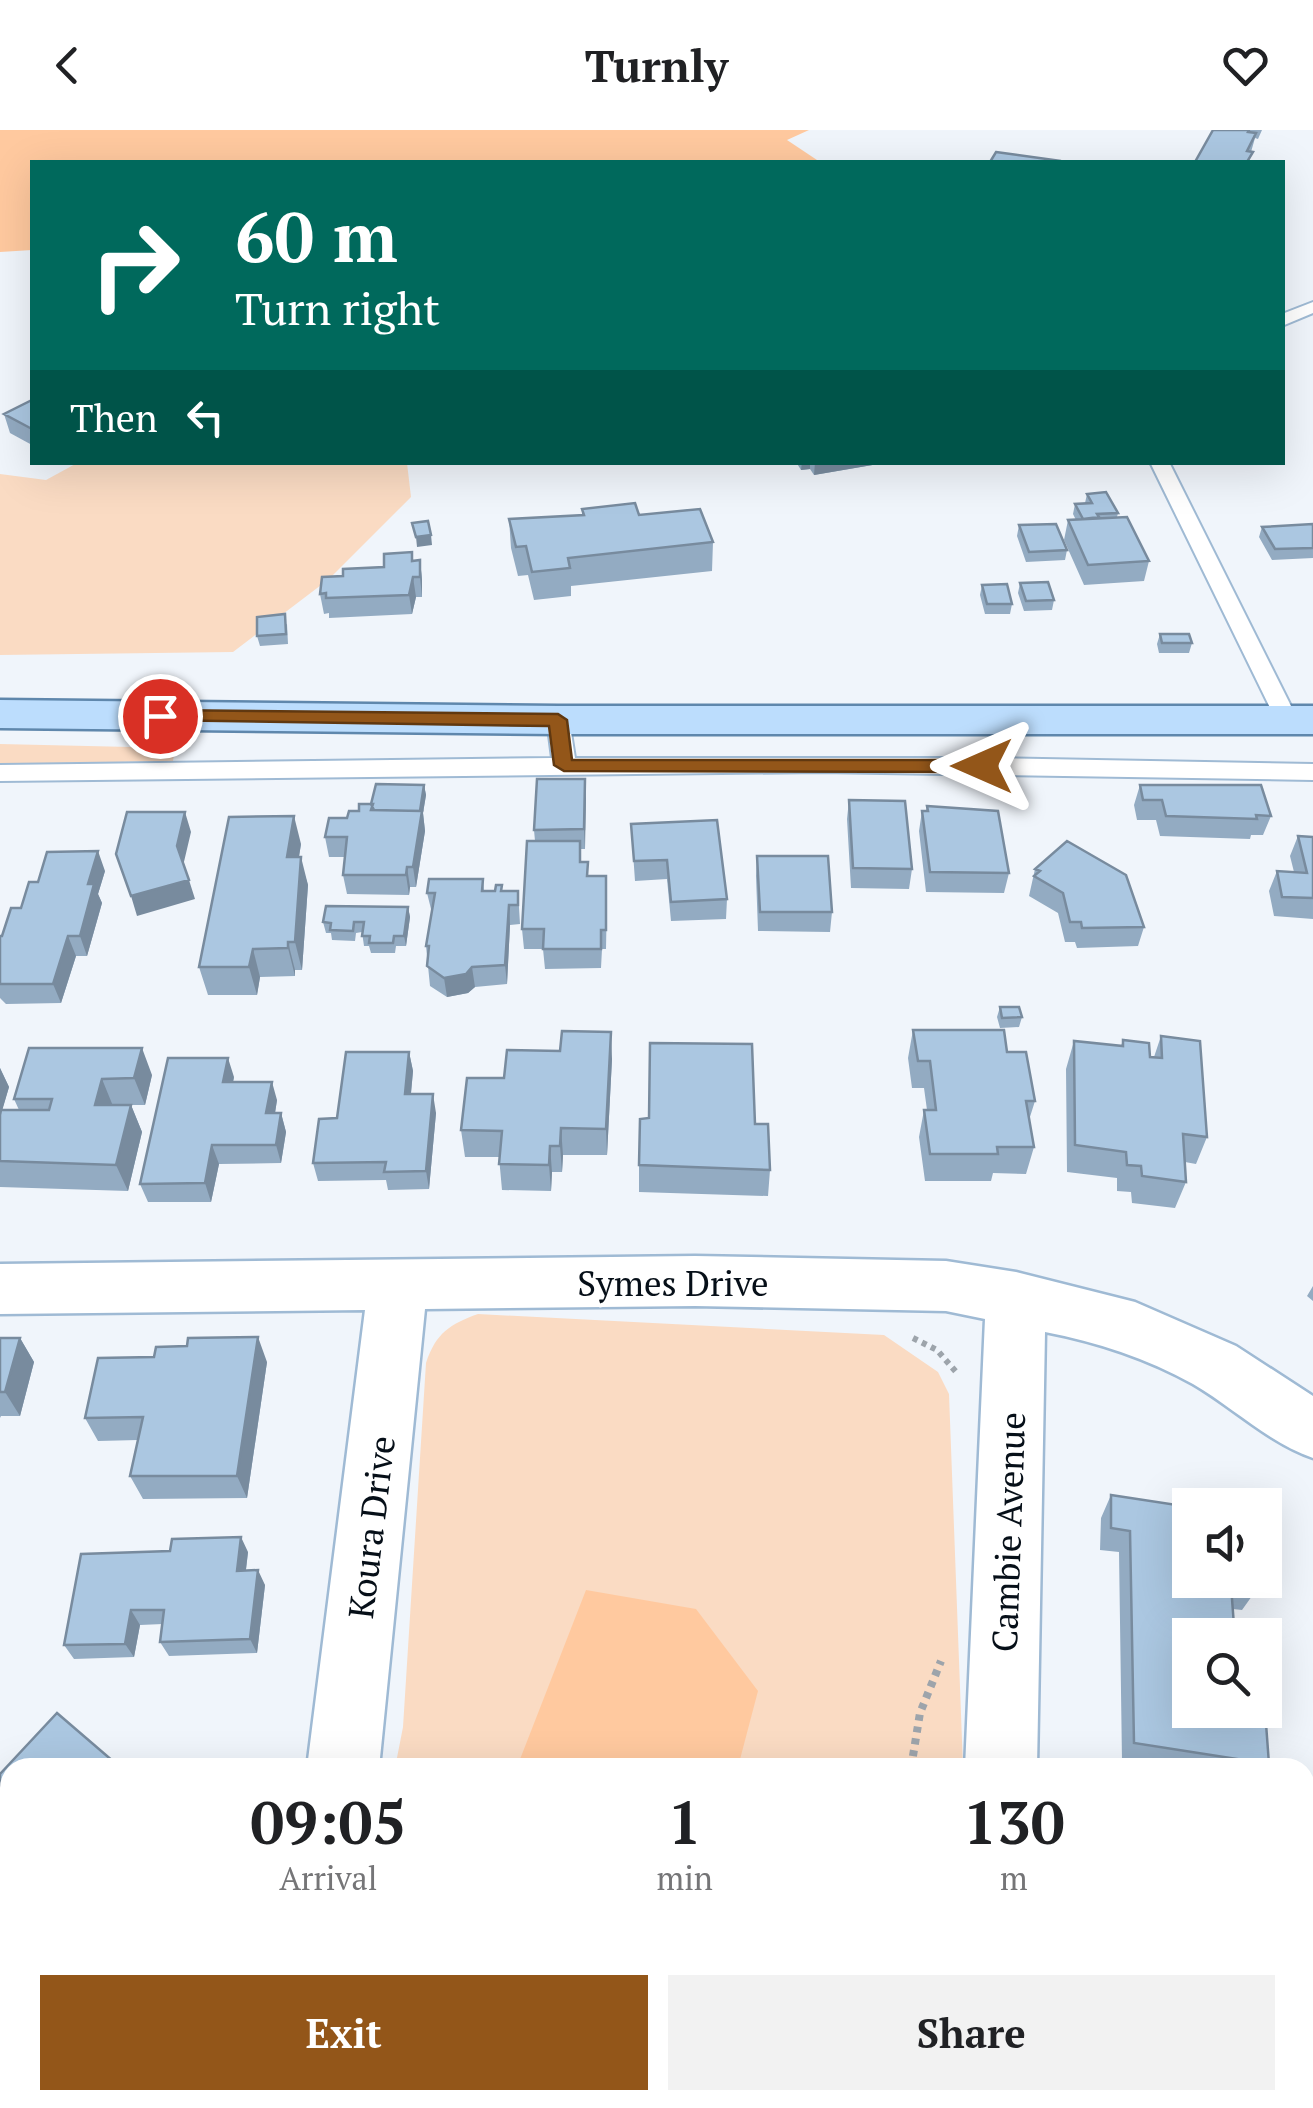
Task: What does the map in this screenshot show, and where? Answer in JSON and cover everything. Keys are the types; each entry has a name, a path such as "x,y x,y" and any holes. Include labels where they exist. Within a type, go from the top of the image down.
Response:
{"main road":[{"path":"0,714 558,720 1300,720"}],"street":[{"name":"Symes Drive","path":"0,1290 844,1283 946,1286 1114,1320 1214,1365 1313,1430"},
{"name":"Koura Drive","path":"344,1758 398,1288"},
{"name":"Cambie Avenue","path":"1001,1758 1016,1298"}],"lane":[{"path":"1285,319 1313,307"},
{"path":"1161,465 1300,720"},
{"path":"558,720 564,765"},
{"path":"0,773 564,765 1133,766 1313,772"}],"path":[{"path":"899,1331 937,1350 957,1372 959,1386"},
{"path":"911,1758 927,1689 947,1650"}],"shaded area":[{"path":"0,130 809,130 787,140 817,160 30,160 30,250 0,252"},
{"path":"74,465 407,465 411,497 329,579 233,652 0,655 0,474 46,480"},
{"path":"0,744 175,748 173,761 0,764"},
{"path":"478,1314 884,1335 938,1372 949,1394 963,1758 397,1758 403,1727 426,1363 434,1344 459,1322"},
{"path":"586,1590 696,1609 758,1691 740,1758 521,1758"}],"building":[{"path":"1213,130 1256,133 1247,151 1253,152 1248,160 1196,160"},
{"path":"996,152 1054,160 991,160"},
{"path":"30,401 30,428 4,414"},
{"path":"1106,492 1118,513 1083,519 1075,504 1092,503 1087,494"},
{"path":"635,503 639,515 700,509 713,542 568,558 570,568 532,572 526,546 516,547 509,519 584,515 582,509"},
{"path":"1127,517 1149,561 1088,565 1068,520"},
{"path":"428,521 431,535 416,537 412,523"},
{"path":"1056,524 1067,550 1029,552 1019,525"},
{"path":"1313,524 1313,548 1275,549 1262,527"},
{"path":"412,552 412,561 420,560 420,577 413,577 409,595 326,598 326,593 320,594 322,577 343,576 343,569 384,567 384,554"},
{"path":"1048,582 1054,600 1026,601 1020,583"},
{"path":"1007,584 1012,604 987,604 982,585"},
{"path":"285,614 286,634 257,636 257,617"},
{"path":"1160,634 1189,634 1192,643 1162,643"},
{"path":"537,779 585,779 584,829 534,830"},
{"path":"376,784 424,785 420,811 374,810 371,804"},
{"path":"1140,785 1261,785 1271,816 1166,816 1162,800 1143,800"},
{"path":"849,800 905,801 912,869 853,868"},
{"path":"359,804 373,804 371,810 422,811 413,867 407,867 406,875 343,875 347,837 325,837 329,818 347,818 349,811 359,811"},
{"path":"927,806 998,811 1009,873 930,872 922,811 928,811"},
{"path":"127,812 185,812 177,846 189,880 131,896 116,854"},
{"path":"294,816 287,857 301,857 295,942 288,942 288,948 253,949 249,967 199,967 229,817"},
{"path":"717,820 727,899 671,902 667,860 634,861 631,824"},
{"path":"1298,836 1313,837 1313,898 1282,897 1277,871 1307,873"},
{"path":"527,841 580,841 580,862 588,862 587,876 606,876 606,930 601,930 601,949 543,949 544,929 522,929"},
{"path":"1067,841 1126,875 1144,927 1082,928 1081,922 1070,922 1063,893 1034,876 1040,871 1035,869"},
{"path":"98,851 80,936 68,936 53,984 0,984 0,936 11,908 21,908 29,882 38,882 47,852"},
{"path":"757,856 828,856 832,912 760,912"},
{"path":"429,879 483,879 482,891 495,891 496,885 502,885 501,891 518,891 518,905 509,905 505,965 472,967 466,974 444,978 427,966 426,946 435,893 427,893"},
{"path":"326,906 408,907 404,936 394,936 393,943 369,943 370,936 362,936 364,922 354,922 353,931 330,930 331,923 323,922"},
{"path":"1000,1007 1019,1007 1022,1017 1002,1018"},
{"path":"913,1030 1004,1030 1007,1052 1026,1052 1035,1101 1026,1101 1034,1147 997,1147 998,1154 930,1154 924,1110 936,1110 930,1061 918,1061"},
{"path":"562,1031 611,1032 606,1129 561,1128 560,1146 550,1146 549,1165 499,1164 502,1131 461,1130 467,1078 504,1078 507,1050 560,1051"},
{"path":"1161,1036 1200,1041 1207,1137 1183,1134 1186,1182 1142,1176 1141,1166 1127,1165 1126,1152 1075,1145 1074,1041 1123,1046 1123,1040 1149,1043 1150,1057 1162,1058"},
{"path":"650,1043 752,1044 755,1124 768,1124 770,1170 639,1165 640,1119 649,1118"},
{"path":"29,1048 142,1048 134,1078 102,1079 95,1105 131,1105 116,1165 0,1161 1,1110 49,1110 52,1099 14,1099"},
{"path":"346,1052 409,1052 405,1094 433,1094 426,1171 384,1172 386,1162 313,1163 319,1119 337,1118"},
{"path":"168,1058 228,1058 223,1082 272,1082 266,1113 281,1113 276,1145 212,1145 205,1183 140,1184"},
{"path":"258,1337 237,1476 130,1476 143,1417 85,1418 98,1358 154,1357 156,1347 187,1346 188,1338"},
{"path":"0,1338 20,1338 5,1392 0,1392"},
{"path":"1111,1495 1172,1504 1172,1598 1232,1598 1233,1618 1172,1618 1172,1728 1266,1728 1269,1758 1230,1758 1134,1743 1130,1531 1111,1528"},
{"path":"241,1537 237,1571 258,1570 250,1639 160,1642 164,1610 131,1610 125,1644 64,1645 81,1554 170,1551 172,1539"},
{"path":"57,1713 109,1758 15,1758"}],"route":[{"path":"160,716 558,720 564,765 606,768 982,766"}]}
